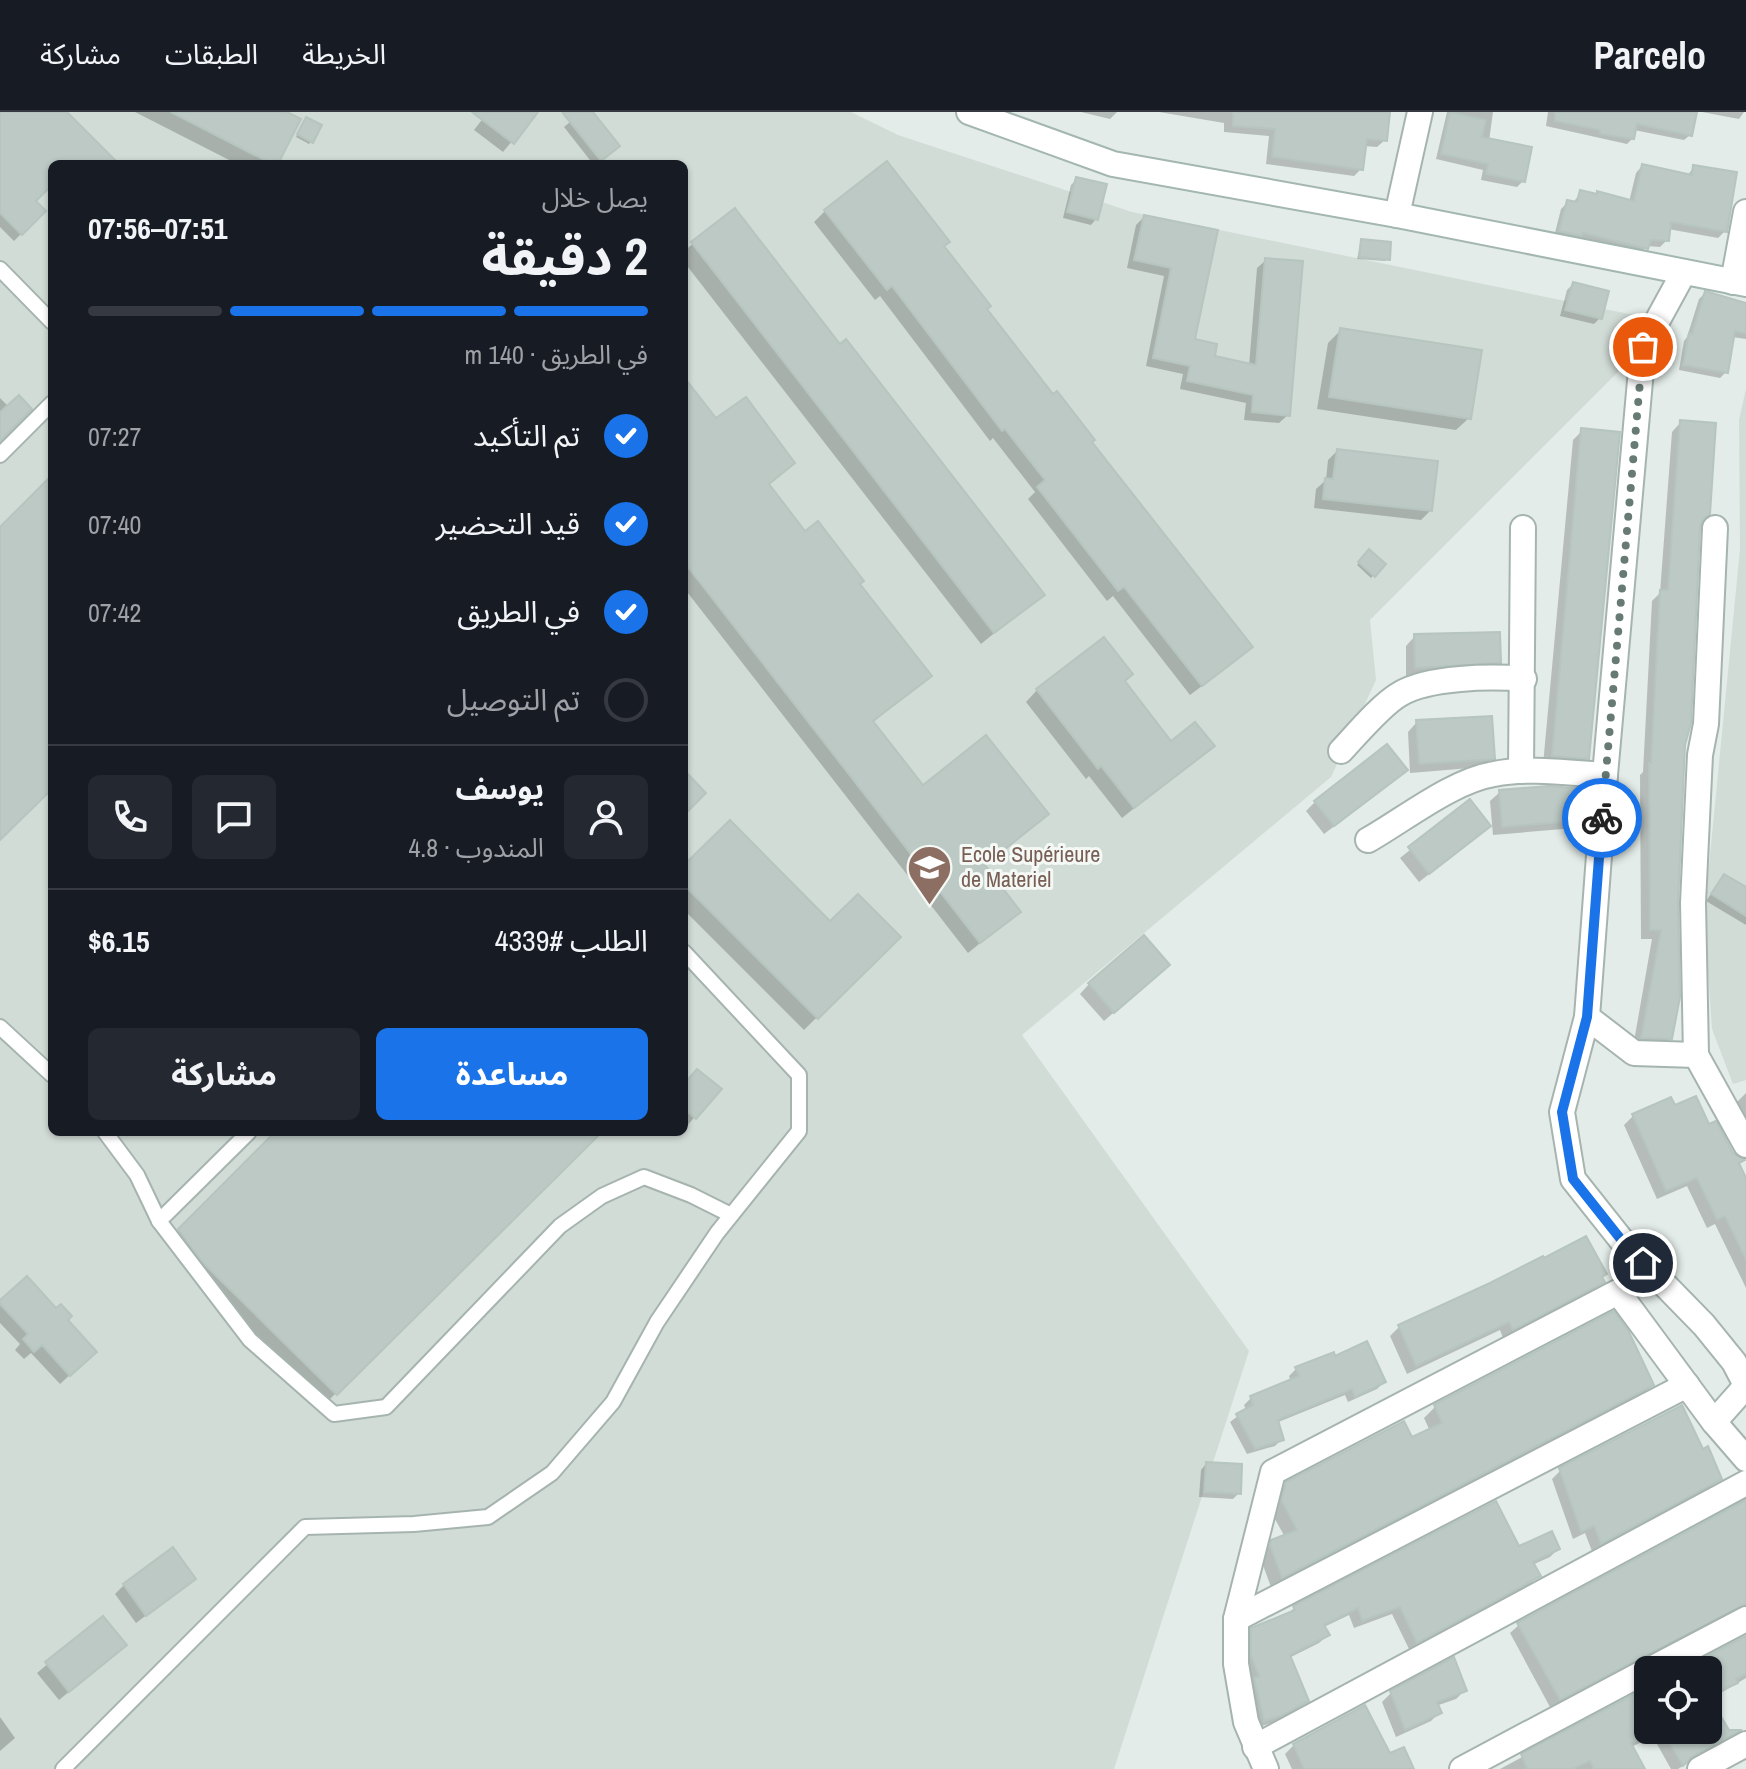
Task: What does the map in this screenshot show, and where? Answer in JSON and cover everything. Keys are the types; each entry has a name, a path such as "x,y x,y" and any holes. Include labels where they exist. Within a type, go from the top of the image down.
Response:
{"street":[{"path":"1397,215 1420,112"},
{"path":"980,114 1113,164 1397,215 1739,283 1746,212"},
{"path":"1684,272 1643,347 1587,1017 1562,1112 1573,1179 1623,1242 1704,1325 1734,1362 1746,1385 1714,1422"},
{"path":"1521,771 1523,528"},
{"path":"1715,528 1706,724 1700,755 1693,903 1696,1055 1746,1145"},
{"path":"1341,751 1399,694 1427,684 1506,677 1524,679"},
{"path":"1368,840 1461,785 1492,774 1521,771 1605,775"},
{"path":"1587,1017 1634,1053 1696,1055"},
{"path":"1746,1459 1714,1422 1618,1292 1273,1472 1236,1619 1236,1664 1246,1722 1260,1758 1746,1483"},
{"path":"1236,1619 1687,1385"},
{"path":"1675,1656 1746,1619"},
{"path":"1462,1769 1634,1677"},
{"path":"1700,1769 1746,1744"}],"lane":[{"path":"0,269 48,318"},
{"path":"0,455 48,407"},
{"path":"63,1769 305,1527 414,1524 488,1517 552,1473 613,1402 657,1322 731,1215 799,1131 799,1075 688,956"},
{"path":"0,1027 48,1071"},
{"path":"108,1136 137,1175 159,1221 250,1340 334,1414 386,1407 560,1226 602,1196 644,1177 731,1215"},
{"path":"159,1221 245,1136"}],"shaded area":[{"name":"Ecole Supérieure de Materiel","path":"0,112 851,112 898,135 1132,212 1668,322 1370,620 1376,680 1331,777 1022,1035 1249,1351 1114,1769 0,1769"},
{"path":"1746,389 1746,1080 1733,1084 1712,1029 1704,916 1740,549 1739,420"}],"building":[{"path":"0,112 67,112 115,160 48,160 48,189 36,201 46,211 22,235 0,213"},
{"path":"171,112 287,112 301,119 280,160 264,160"},
{"path":"472,112 538,112 514,144"},
{"path":"562,112 593,112 620,146 600,160"},
{"path":"1233,112 1390,112 1387,141 1367,139 1363,170 1272,157 1275,129 1233,126"},
{"path":"1450,112 1486,120 1482,137 1532,147 1525,182 1486,174 1488,164 1441,154"},
{"path":"1555,112 1697,112 1692,136 1637,124 1634,139 1600,134 1600,130 1555,121"},
{"path":"306,117 322,125 313,143 297,134"},
{"path":"887,161 950,242 944,246 991,306 987,309 1053,394 1057,391 1095,440 1092,442 1253,647 1202,686 1124,587 1118,591 1037,487 1045,480 1005,429 1002,431 892,286 887,290 824,210"},
{"path":"1642,164 1692,175 1693,165 1737,172 1727,232 1671,222 1669,241 1651,240 1648,249 1583,233 1582,236 1559,231 1567,200 1577,202 1580,190 1597,194 1597,191 1634,201"},
{"path":"1076,177 1107,184 1098,220 1067,212"},
{"path":"735,208 840,344 846,339 1045,595 994,633 691,242"},
{"path":"1144,215 1218,230 1195,339 1217,344 1215,356 1256,365 1265,258 1303,261 1290,416 1252,412 1253,395 1187,381 1190,366 1153,358 1171,268 1134,260"},
{"path":"1361,239 1391,242 1390,260 1359,257"},
{"path":"1573,282 1609,291 1602,319 1565,310"},
{"path":"1705,291 1746,303 1746,334 1735,331 1728,373 1683,365 1689,333 1692,334"},
{"path":"1340,328 1482,350 1471,419 1329,397"},
{"path":"688,382 716,418 746,397 795,463 769,484 805,531 818,521 864,581 860,584 932,676 873,721 923,785 986,735 1049,814 985,865 1021,912 980,943 688,567"},
{"path":"19,395 32,409 0,441 0,412"},
{"path":"1680,420 1716,423 1710,514 1703,519 1700,527 1691,723 1685,745 1678,903 1680,997 1672,1039 1641,1038 1661,930 1650,930 1649,763 1660,590 1668,590"},
{"path":"1581,428 1620,432 1589,759 1552,756"},
{"path":"1337,449 1438,461 1432,511 1323,499 1325,478 1333,479"},
{"path":"48,479 48,793 0,840 0,527"},
{"path":"1369,549 1386,564 1375,577 1358,562"},
{"path":"1500,632 1501,663 1415,668 1414,634"},
{"path":"1104,637 1133,674 1125,681 1171,741 1195,722 1215,746 1134,808 1101,766 1098,769 1036,689"},
{"path":"1492,716 1495,759 1419,764 1416,720"},
{"path":"1387,744 1408,770 1334,826 1314,801"},
{"path":"688,774 706,793 688,811"},
{"path":"1549,786 1586,789 1587,820 1502,827 1499,790"},
{"path":"1470,799 1491,826 1429,874 1408,847"},
{"path":"730,820 830,921 858,894 901,937 818,1019 688,889 688,861"},
{"path":"1724,874 1746,887 1746,916 1711,894"},
{"path":"1144,935 1170,965 1114,1013 1088,983"},
{"path":"697,1069 722,1089 696,1119 688,1112 688,1079"},
{"path":"1696,1096 1709,1124 1716,1121 1733,1153 1745,1160 1739,1163 1746,1178 1746,1260 1725,1216 1717,1220 1697,1178 1666,1191 1632,1114 1671,1097 1675,1105"},
{"path":"271,1136 598,1136 337,1395 203,1263 178,1229"},
{"path":"1586,1236 1607,1274 1602,1277 1605,1282 1513,1330 1509,1322 1416,1366 1398,1325"},
{"path":"27,1276 56,1308 61,1304 72,1316 68,1320 97,1352 70,1376 42,1345 34,1352 23,1339 28,1334 0,1304 0,1300"},
{"path":"1614,1311 1629,1332 1654,1385 1282,1578 1270,1545 1271,1540 1297,1530 1281,1500 1286,1482 1404,1421 1412,1437 1442,1423 1434,1405"},
{"path":"1367,1341 1386,1382 1355,1397 1352,1389 1278,1420 1284,1440 1255,1449 1236,1414 1253,1405 1250,1396 1299,1376 1295,1367 1334,1352 1335,1356"},
{"path":"1682,1405 1703,1449 1708,1446 1722,1479 1601,1544 1594,1526 1581,1532 1559,1468"},
{"path":"1206,1462 1242,1464 1241,1494 1204,1492"},
{"path":"1746,1500 1746,1604 1645,1656 1634,1656 1634,1662 1560,1700 1517,1623"},
{"path":"1496,1501 1519,1546 1552,1531 1560,1549 1533,1562 1541,1576 1417,1643 1400,1607 1362,1621 1358,1608 1324,1625 1330,1635 1290,1655 1309,1701 1264,1721 1254,1678 1259,1676 1251,1656 1251,1628 1295,1610 1293,1606"},
{"path":"173,1547 196,1579 146,1616 123,1584"},
{"path":"103,1616 127,1645 69,1692 45,1662"},
{"path":"1746,1636 1746,1674 1736,1679 1738,1683 1722,1690 1722,1656 1708,1656"},
{"path":"1454,1657 1467,1691 1437,1702 1442,1713 1405,1730 1390,1691"},
{"path":"1634,1694 1634,1742 1631,1743 1645,1769 1594,1769 1590,1761 1572,1769 1527,1769 1521,1754"},
{"path":"1365,1705 1390,1753 1404,1747 1414,1769 1304,1769 1293,1744"},
{"path":"1722,1718 1729,1730 1742,1730 1722,1741"},
{"path":"1670,1744 1716,1744 1693,1756 1683,1766"}],"way so far":[{"path":"1602,818 1643,347"}],"place":[{"name":"Ecole Supérieure de Materiel","path":"930,906"}],"route":[{"path":"1602,818 1587,1017 1562,1112 1573,1179 1643,1263"}]}
